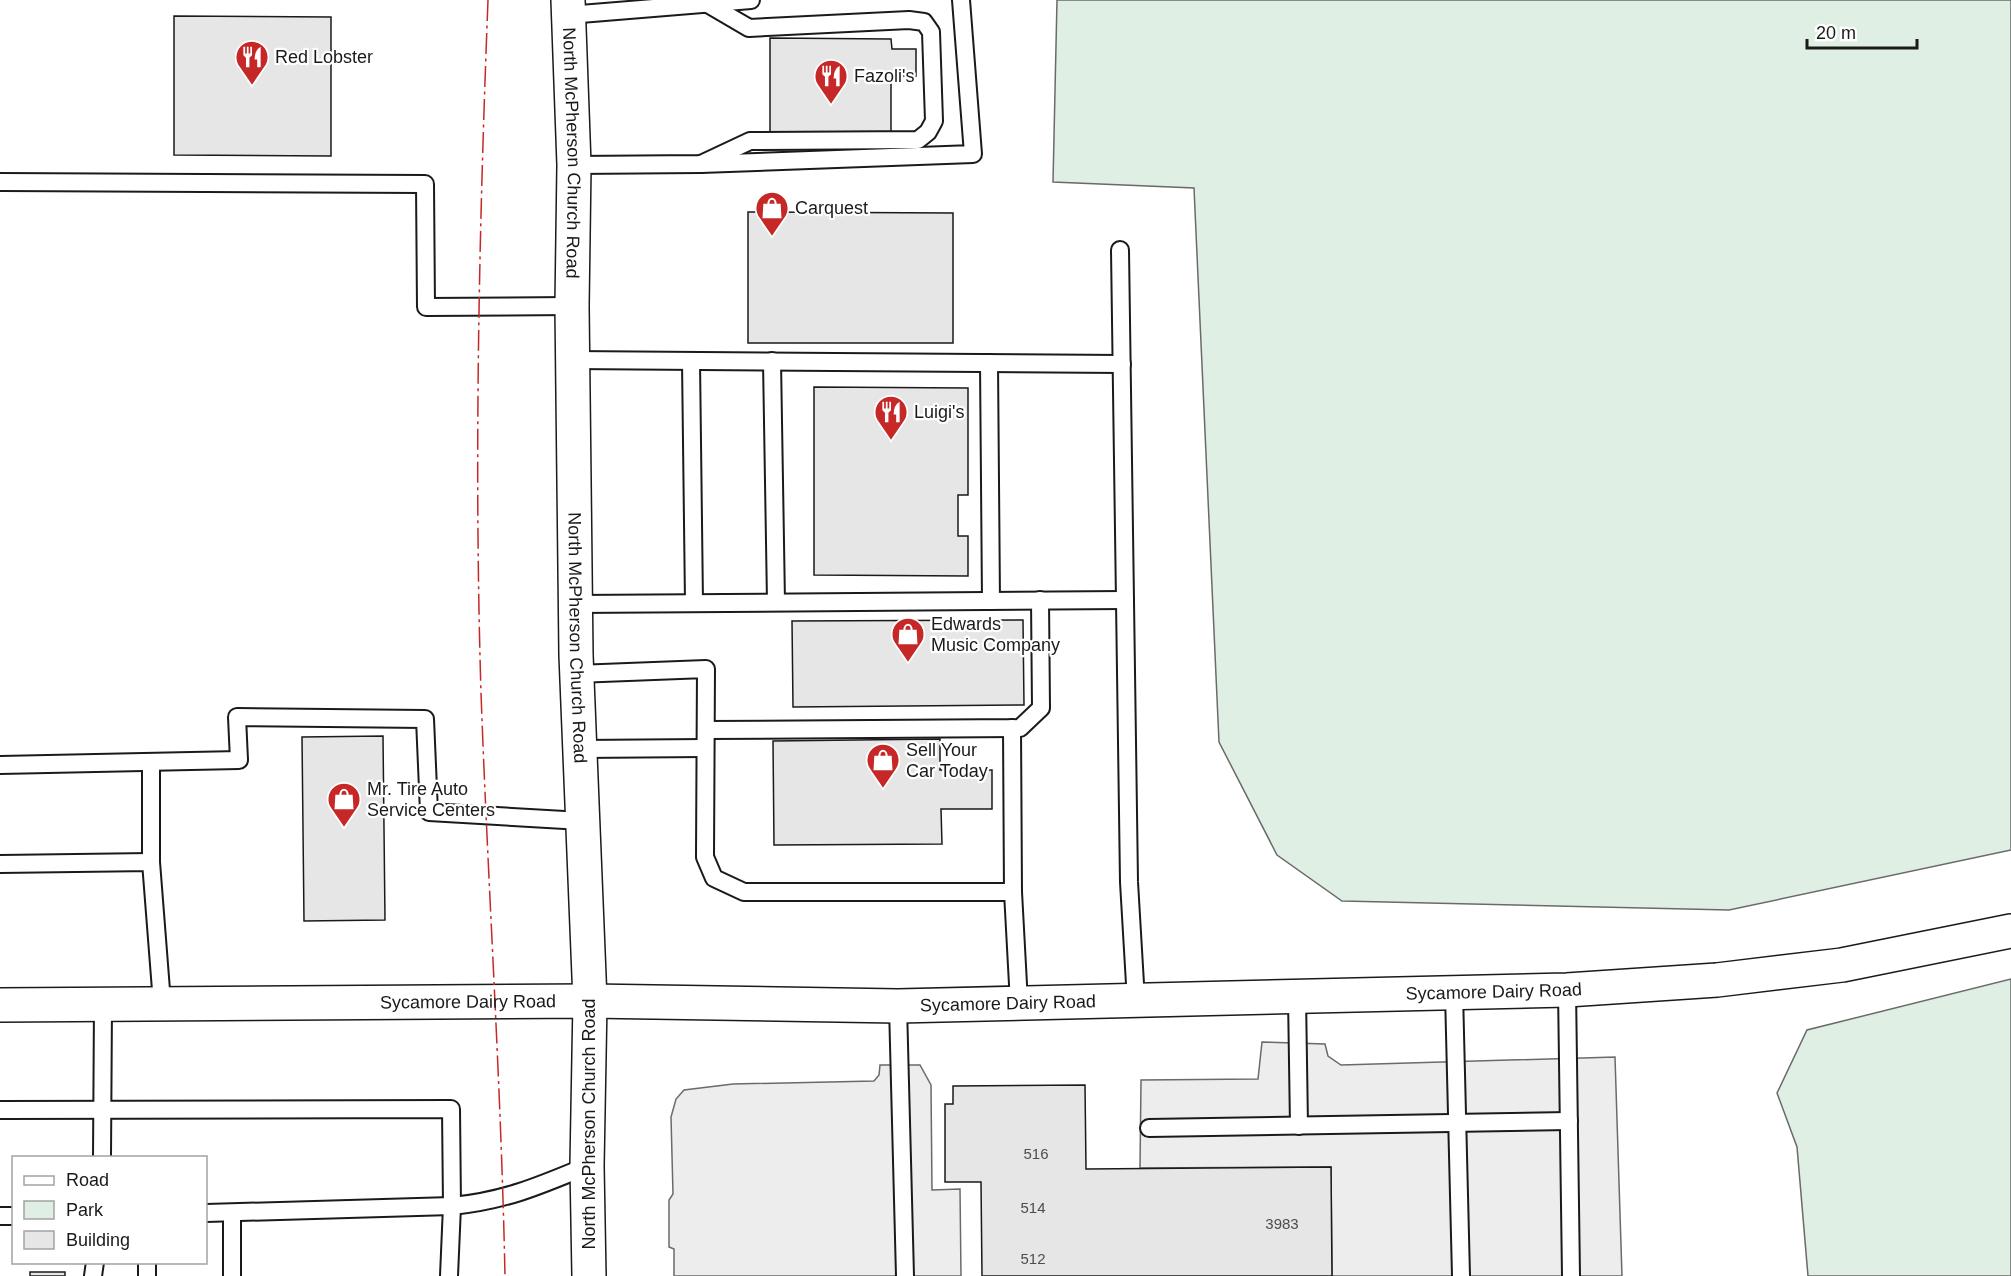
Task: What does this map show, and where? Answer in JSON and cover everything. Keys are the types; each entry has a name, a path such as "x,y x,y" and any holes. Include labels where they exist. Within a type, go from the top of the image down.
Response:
{"main road":[{"name":"North McPherson Church Road","path":"568,7 574,165 572,360 576,674 590,1001 587,1166 589,1276"},
{"name":"Sycamore Dairy Road","path":"0,1005 590,1001 898,1006 1567,990 1718,980 1842,965 2011,931"}],"lane":[{"path":"568,7 708,4 751,0"},
{"path":"574,165 700,164 974,154 962,0"},
{"path":"700,164 750,141 918,140 928,132 934,121 931,32 924,22 909,20 749,28 708,4"},
{"path":"0,182 425,184 426,307 572,306"},
{"path":"1120,250 1129,882 1136,1001"},
{"path":"572,360 1122,364"},
{"path":"691,361 694,603"},
{"path":"772,361 776,602"},
{"path":"989,363 991,601"},
{"path":"705,730 1020,728 1041,708 1040,600"},
{"path":"575,604 1125,600"},
{"path":"576,674 706,669 705,857 714,878 744,892 1012,892"},
{"path":"0,765 239,760 237,717 425,719 429,812 582,820"},
{"path":"1012,728 1012,892 1019,1003"},
{"path":"580,749 705,748"},
{"path":"151,763 151,862 162,1003"},
{"path":"0,864 151,862"},
{"path":"1567,990 1571,1276"},
{"path":"1454,993 1461,1276"},
{"path":"1297,997 1299,1126"},
{"path":"102,1156 103,1004"},
{"path":"898,1006 905,1276"},
{"path":"0,1110 451,1109 452,1206 448,1276"},
{"path":"1149,1128 1569,1121"},
{"path":"207,1213 452,1206 490,1202 520,1194 587,1166"},
{"path":"232,1213 232,1276"}],"green space":[{"path":"1057,0 2011,0 2011,850 1729,910 1342,901 1277,855 1219,742 1194,188 1053,182"},
{"path":"2011,979 2011,1276 1808,1276 1797,1147 1777,1093 1807,1030"}],"shaded area":[{"path":"1262,1042 1325,1044 1328,1056 1341,1065 1615,1057 1622,1276 1332,1276 1331,1167 1140,1168 1141,1080 1258,1079"},
{"path":"880,1065 920,1065 931,1085 932,1190 960,1189 961,1276 674,1276 674,1249 669,1247 669,1200 673,1194 671,1117 676,1099 684,1090 733,1084 874,1081 879,1075"}],"building":[{"name":"Red Lobster","path":"174,16 331,17 331,156 174,155"},
{"name":"Fazoli's","path":"770,38 891,39 892,49 916,49 916,76 891,76 891,134 770,134"},
{"path":"748,212 953,213 953,343 748,343"},
{"name":"Luigi's","path":"814,387 968,388 968,495 958,495 958,536 968,536 968,576 814,575"},
{"name":"Edwards Music Company","path":"1023,620 1024,705 793,707 792,621"},
{"name":"Mr. Tire Auto Service Centers","path":"383,736 385,920 304,921 302,737"},
{"name":"Sell Your Car Today","path":"940,739 940,770 992,770 992,809 941,809 942,844 774,845 773,741"},
{"path":"1085,1085 1086,1169 1331,1167 1332,1276 982,1276 981,1182 945,1182 945,1104 953,1104 953,1086"},
{"path":"30,1272 65,1272 65,1276 30,1276"}],"power":[{"path":"488,0 478,346 479,606 505,1276"}],"place":[{"name":"Red Lobster","path":"252,86"},
{"name":"Fazoli's","path":"831,105"},
{"name":"Carquest","path":"772,237"},
{"name":"Luigi's","path":"891,441"},
{"name":"Edwards Music Company","path":"908,663"},
{"name":"Sell Your Car Today","path":"883,789"},
{"name":"Mr. Tire Auto Service Centers","path":"344,828"}]}
